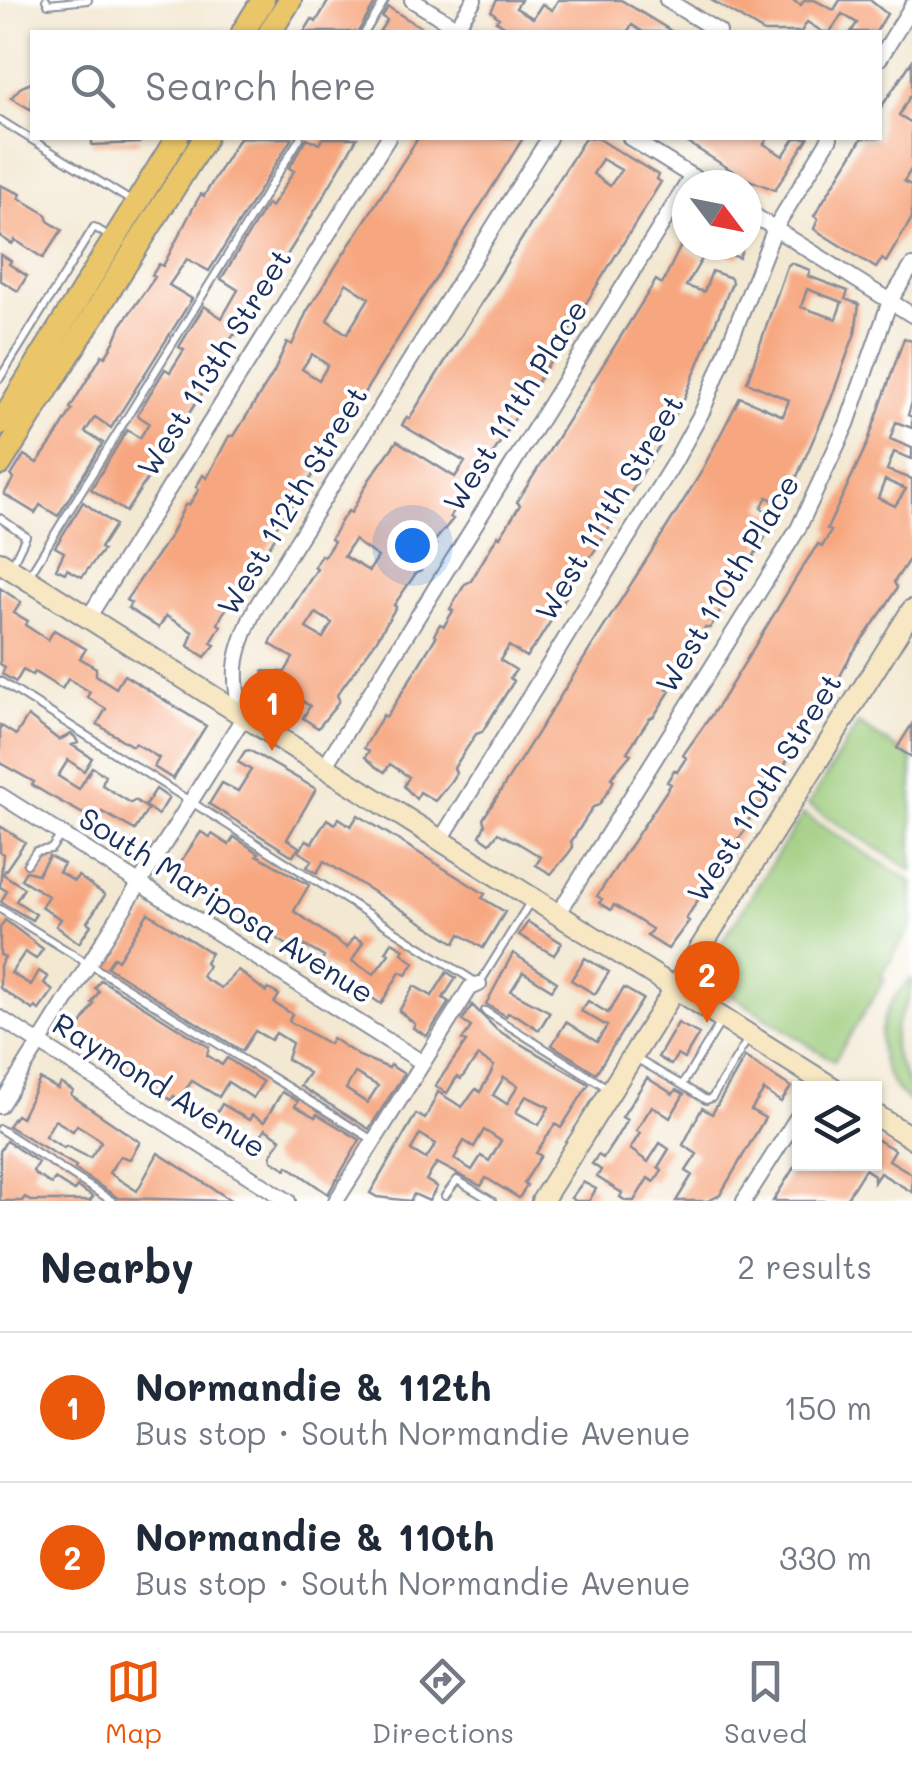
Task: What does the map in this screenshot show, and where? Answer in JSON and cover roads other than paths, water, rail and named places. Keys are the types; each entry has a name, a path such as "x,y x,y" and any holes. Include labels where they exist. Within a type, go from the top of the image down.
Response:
{"main road":[{"path":"244,30 263,0"},
{"path":"271,30 290,0"},
{"path":"0,464 124,245 136,204 176,140"},
{"path":"0,424 203,140"},
{"path":"12,570 676,988 816,1081"},
{"name":"West 110th Street","path":"546,1200 632,1056 904,638 912,610"},
{"path":"882,1119 912,1138"}],"street":[{"path":"412,0 457,30"},
{"path":"459,30 474,0"},
{"path":"667,0 716,30"},
{"path":"882,55 912,6"},
{"name":"West 113th Street","path":"88,618 387,140"},
{"name":"West 112th Street","path":"244,718 234,689 234,671 244,632 256,607 548,140"},
{"path":"633,140 682,170"},
{"name":"West 111th Street","path":"440,841 703,410 775,228 829,140"},
{"name":"West 111th Place","path":"324,767 672,208"},
{"path":"762,220 912,315"},
{"name":"West 110th Place","path":"558,914 798,529 848,424 890,301 912,266"},
{"path":"0,1106 244,718"},
{"name":"South Mariposa Avenue","path":"0,795 424,1063"},
{"path":"343,1199 374,1141 470,988 479,984"},
{"name":"Raymond Avenue","path":"0,1018 288,1201"},
{"path":"744,1201 792,1126"}],"lane":[{"path":"46,0 48,4 88,0"},
{"path":"366,30 385,0"},
{"path":"0,120 30,139"},
{"path":"32,140 136,204"},
{"path":"12,570 299,140"},
{"path":"0,378 94,227 124,245"},
{"path":"0,518 24,533 26,539 12,570"},
{"path":"0,681 479,984 532,898"},
{"path":"26,864 36,852 51,849 61,834"},
{"path":"0,908 374,1141"},
{"path":"486,1011 611,1090"},
{"path":"682,1085 723,1018"},
{"path":"632,1056 706,1100 712,1098 750,1036"},
{"path":"0,1130 112,1201"},
{"path":"446,1196 457,1180 492,1201"}],"place":[{"name":"Normandie & 112th","path":"272,751"},
{"name":"Normandie & 110th","path":"707,1023"}]}
